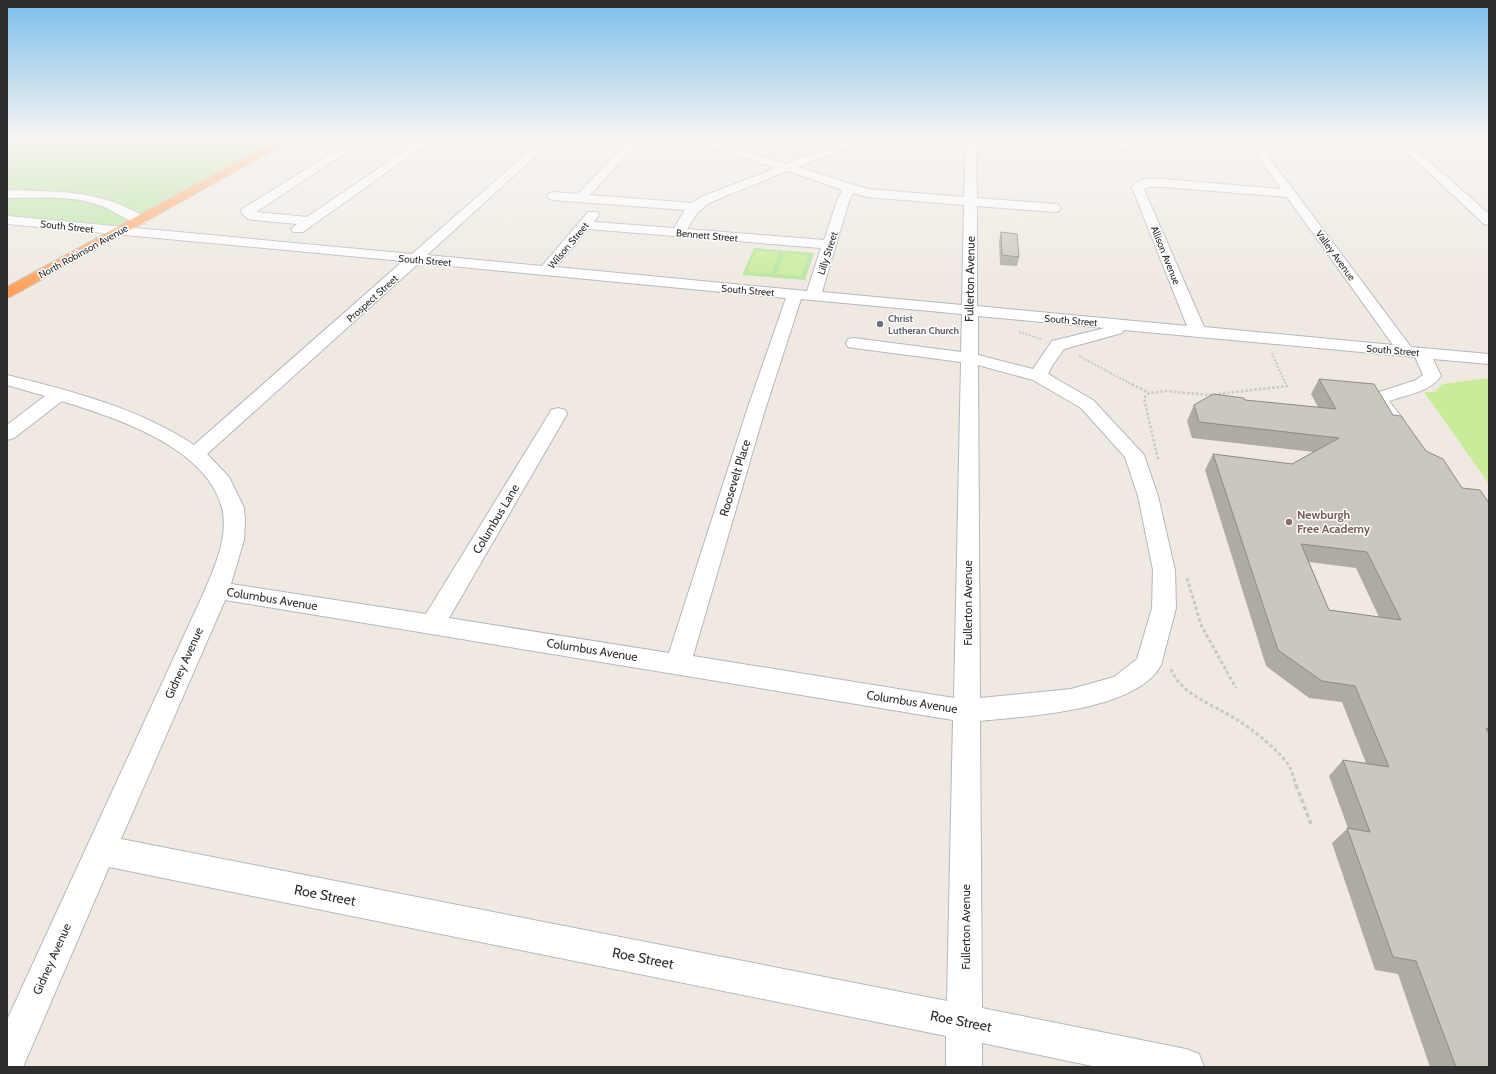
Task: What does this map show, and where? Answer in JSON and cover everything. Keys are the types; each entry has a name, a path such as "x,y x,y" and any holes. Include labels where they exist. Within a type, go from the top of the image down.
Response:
{"highway":[{"name":"North Robinson Avenue","path":"7,293 194,190"}],"street":[{"path":"281,190 247,212 253,216 310,221"},
{"path":"274,245 355,190"},
{"name":"Prospect Street","path":"195,455 492,190"},
{"path":"581,198 588,190"},
{"path":"678,233 694,207 705,200 730,190"},
{"name":"Lilly Street","path":"804,295 829,245 844,198 849,190"},
{"path":"855,190 875,195 1055,208"},
{"name":"Fullerton Avenue","path":"964,1067 971,190"},
{"name":"Allison Avenue","path":"1139,190 1198,332"},
{"name":"Allison Avenue","path":"1246,190 1291,194"},
{"name":"Valley Avenue","path":"1288,190 1432,376 1422,384 1379,398 1380,403 1403,430"},
{"path":"1455,190 1489,221"},
{"path":"7,194 86,198 105,203 140,220"},
{"path":"553,196 694,207"},
{"name":"Wilson Street","path":"545,271 605,200"},
{"name":"South Street","path":"7,220 1489,359"},
{"name":"Bennett Street","path":"584,226 829,245"},
{"name":"Roosevelt Place","path":"678,663 756,413 804,295"},
{"path":"1039,376 1043,366 1058,345 1134,326"},
{"name":"Columbus Avenue","path":"217,590 678,663 967,711 1071,700 1122,685 1148,665 1164,608 1164,570 1148,496 1134,455 1087,404 1039,376 969,358 854,343"},
{"name":"Gidney Avenue","path":"7,380 91,403 146,425 184,446 209,466 227,490 233,508 234,532 231,554 217,590 7,1061"},
{"path":"7,434 59,394"},
{"name":"Columbus Lane","path":"433,624 558,414"},
{"name":"Roe Street","path":"100,850 1186,1067"}],"path":[{"path":"118,190 123,197"},
{"path":"1159,460 1144,398 1149,393 1166,391 1209,395 1287,386 1270,349"},
{"path":"1186,576 1201,625 1236,688"},
{"path":"1169,662 1174,677 1195,696 1236,719 1260,737 1288,764 1311,824"}],"green space":[{"path":"7,190 185,190 123,224 116,226 7,216"},
{"path":"754,248 814,253 805,280 742,275"},
{"path":"756,251 779,252 771,274 747,271"},
{"path":"785,253 808,255 801,276 777,274"},
{"path":"1489,378 1489,484 1424,392 1435,392 1442,384"}],"building":[{"path":"1001,232 1017,234 1019,257 1002,255"},
{"path":"1319,379 1374,384 1393,415 1401,416 1426,451 1443,459 1462,488 1480,490 1489,503 1489,729 1486,728 1489,734 1489,1067 1456,1067 1416,961 1393,957 1347,828 1370,832 1343,760 1389,767 1355,686 1322,681 1278,650 1213,454 1292,464 1339,438 1199,422 1194,405 1213,394 1244,398 1245,400 1336,409","holes":["1301,544 1367,552 1401,620 1329,610"]}],"place":[{"name":"Christ Lutheran Church","path":"880,324"},
{"name":"Newburgh Free Academy","path":"1289,522"}]}
